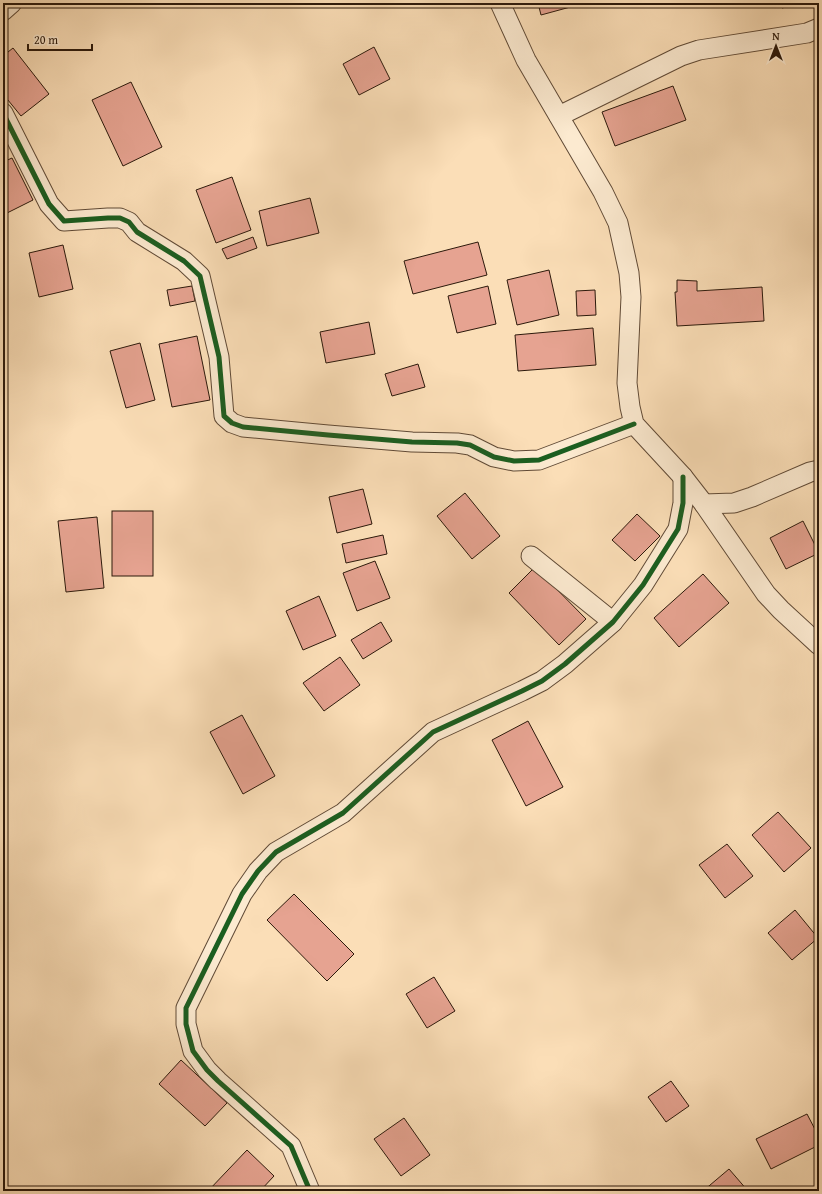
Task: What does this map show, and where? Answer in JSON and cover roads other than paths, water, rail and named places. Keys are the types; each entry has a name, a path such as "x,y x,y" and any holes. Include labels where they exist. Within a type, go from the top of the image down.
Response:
{"street":[{"path":"500,3 526,60 603,192 618,223 624,246 632,297 627,383 634,424 683,477 704,504 766,594 819,645"},
{"path":"559,116 681,56 699,50 815,35"},
{"path":"3,113 49,204 64,221 120,218 129,222 137,232 184,261 200,276 219,357 224,416 232,423 243,427 328,435 412,442 457,443 470,445 494,457 514,461 539,460 634,424"},
{"path":"704,504 734,503 752,497 810,472 819,470"},
{"path":"310,1191 290,1146 207,1070 193,1051 186,1024 186,1008 242,894 258,871 276,852 343,812 433,732 542,681 565,664 613,622 643,585 678,529 683,503 683,477"},
{"path":"531,556 613,622"}]}
